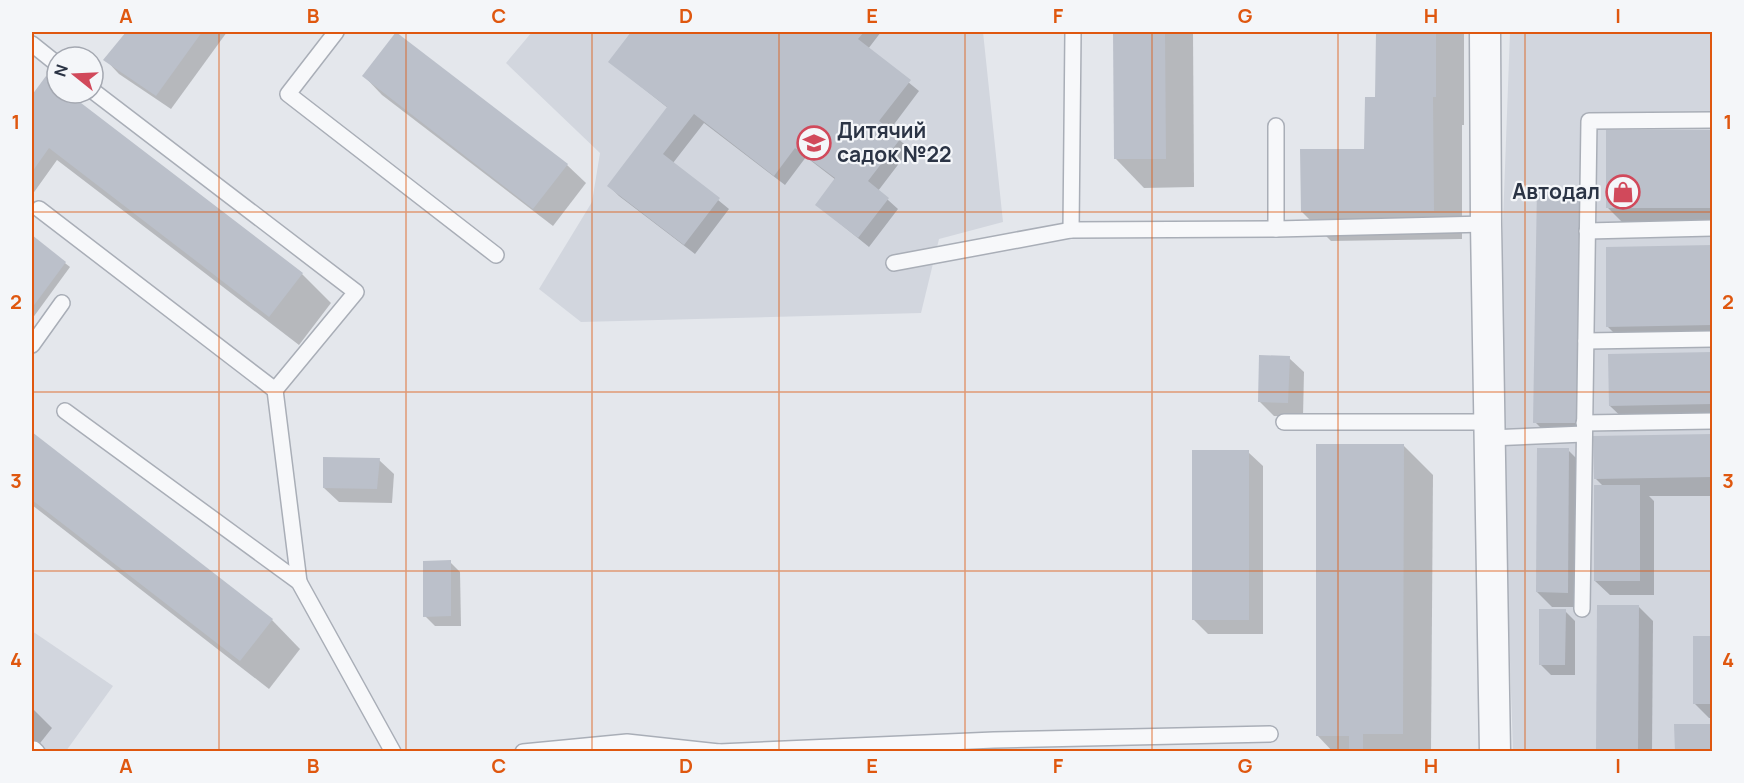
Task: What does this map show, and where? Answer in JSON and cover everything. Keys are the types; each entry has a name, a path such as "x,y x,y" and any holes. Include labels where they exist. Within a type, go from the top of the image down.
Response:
{"street":[{"path":"1485,32 1489,430 1496,752"}],"lane":[{"path":"32,39 37,32"},
{"path":"336,32 288,94 496,255"},
{"path":"1071,230 1073,32"},
{"path":"32,45 45,55"},
{"path":"105,101 356,292 275,390"},
{"path":"1582,609 1588,121 1713,120"},
{"path":"1276,126 1276,229"},
{"path":"39,209 275,390 299,582 393,752"},
{"path":"894,263 1071,230 1276,229 1486,224"},
{"path":"1587,231 1713,228"},
{"path":"32,345 62,303"},
{"path":"1586,341 1713,339"},
{"path":"65,411 299,582"},
{"path":"1284,422 1489,430 1584,428 1713,421"},
{"path":"523,752 627,742 719,752 1005,740 1270,734"}],"shaded area":[{"path":"532,32 983,32 1003,222 939,239 921,313 581,322 539,289 592,202 600,153 506,63"},
{"path":"1510,32 1712,32 1712,751 1513,751 1499,330"},
{"path":"32,631 113,686 66,751 32,751"}],"building":[{"path":"126,32 202,32 156,96 105,61 105,58"},
{"path":"396,32 568,164 533,209 362,76"},
{"name":"Дитячий садок №22","path":"631,32 864,32 858,39 911,80 879,121 901,138 868,181 889,198 858,238 815,205 835,178 795,148 774,176 694,114 663,154 720,198 684,245 607,186 667,107 608,62"},
{"path":"1113,32 1165,32 1166,159 1114,159"},
{"path":"1376,32 1436,32 1436,97 1433,97 1434,211 1301,212 1300,149 1364,149 1365,97 1375,97"},
{"path":"45,77 45,105 84,105 303,273 269,317 49,148 32,172 32,95"},
{"path":"1606,130 1712,130 1712,208 1606,208"},
{"path":"1537,188 1581,189 1577,423 1533,423"},
{"path":"32,235 66,262 32,308"},
{"path":"1712,245 1712,325 1606,327 1606,247"},
{"path":"1712,352 1712,404 1609,406 1608,354"},
{"path":"1259,355 1290,356 1288,403 1258,402"},
{"path":"32,432 273,619 240,661 32,500"},
{"path":"1712,434 1712,477 1594,479 1593,436"},
{"path":"1316,444 1404,444 1403,734 1363,734 1363,752 1349,752 1349,736 1316,736"},
{"path":"1537,448 1569,448 1568,593 1536,592"},
{"path":"1192,450 1249,450 1249,620 1192,620"},
{"path":"323,457 380,458 377,489 323,488"},
{"path":"1594,485 1640,485 1640,581 1594,581"},
{"path":"451,560 451,616 423,617 423,561"},
{"path":"1597,605 1639,605 1638,752 1596,752"},
{"path":"1539,609 1566,609 1565,665 1539,665"},
{"path":"1693,636 1712,636 1712,704 1693,704"},
{"path":"1674,724 1712,724 1712,752 1675,752"}],"place":[{"name":"Дитячий садок №22","path":"814,143"},
{"name":"Автодал","path":"1623,192"}]}
